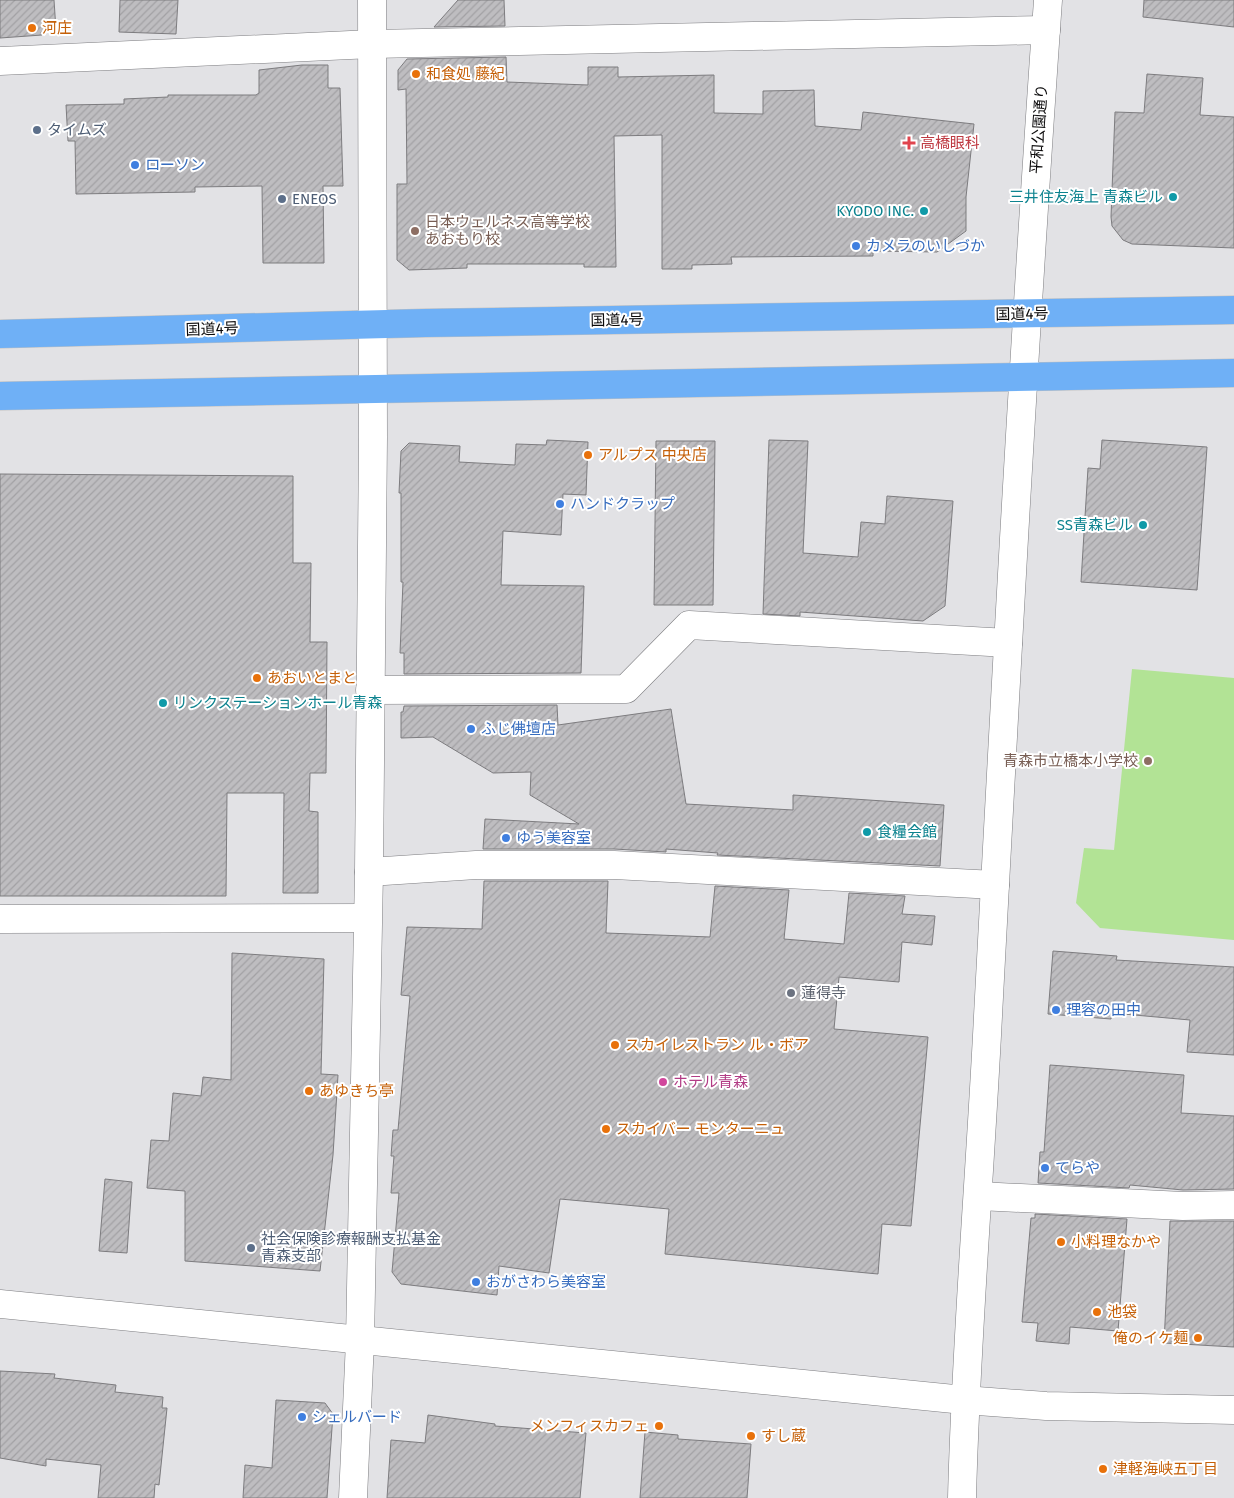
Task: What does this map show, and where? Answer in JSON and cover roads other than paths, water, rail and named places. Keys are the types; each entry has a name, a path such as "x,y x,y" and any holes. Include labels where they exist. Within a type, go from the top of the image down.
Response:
{"highway":[{"name":"国道4号","path":"0,334 372,324 1234,310"},
{"path":"0,396 1234,373"}],"street":[{"path":"353,1498 360,1341 369,872 373,388 372,0"},
{"name":"平和公園通り","path":"962,1498 964,1400 979,1196 1026,314 1048,0"},
{"path":"0,61 372,44 1046,30"},
{"path":"370,690 626,689 689,625 1008,643"},
{"path":"369,872 476,865 614,865 995,885"},
{"path":"0,919 368,918"},
{"path":"979,1196 1182,1206 1234,1205"},
{"path":"0,1304 964,1400 1046,1406 1234,1410"}],"place":[{"name":"河庄","path":"32,28"},
{"name":"和食処 藤紀","path":"416,74"},
{"name":"タイムズ","path":"37,130"},
{"name":"高橋眼科","path":"909,143"},
{"name":"ローソン","path":"135,165"},
{"name":"三井住友海上 青森ビル","path":"1173,197"},
{"name":"ENEOS","path":"282,199"},
{"name":"KYODO INC.","path":"924,211"},
{"name":"日本ウェルネス高等学校 あおもり校","path":"415,231"},
{"name":"カメラのいしづか","path":"856,246"},
{"name":"アルプス 中央店","path":"588,455"},
{"name":"ハンドクラップ","path":"560,504"},
{"name":"SS青森ビル","path":"1143,525"},
{"name":"あおいとまと","path":"257,678"},
{"name":"リンクステーションホール青森","path":"163,703"},
{"name":"ふじ佛壇店","path":"471,729"},
{"name":"青森市立橋本小学校","path":"1148,761"},
{"name":"食糧会館","path":"867,832"},
{"name":"ゆう美容室","path":"506,838"},
{"name":"蓮得寺","path":"791,993"},
{"name":"理容の田中","path":"1056,1010"},
{"name":"スカイレストラン ル・ボア","path":"615,1045"},
{"name":"ホテル青森","path":"663,1082"},
{"name":"あゆきち亭","path":"309,1091"},
{"name":"スカイバー モンターニュ","path":"606,1129"},
{"name":"てらや","path":"1045,1168"},
{"name":"小料理なかや","path":"1061,1242"},
{"name":"社会保険診療報酬支払基金 青森支部","path":"251,1248"},
{"name":"おがさわら美容室","path":"476,1282"},
{"name":"池袋","path":"1097,1312"},
{"name":"俺のイケ麺","path":"1198,1338"},
{"name":"シェルバード","path":"302,1417"},
{"name":"メンフィスカフェ","path":"659,1426"},
{"name":"すし蔵","path":"751,1436"},
{"name":"津軽海峡五丁目","path":"1103,1469"}]}
